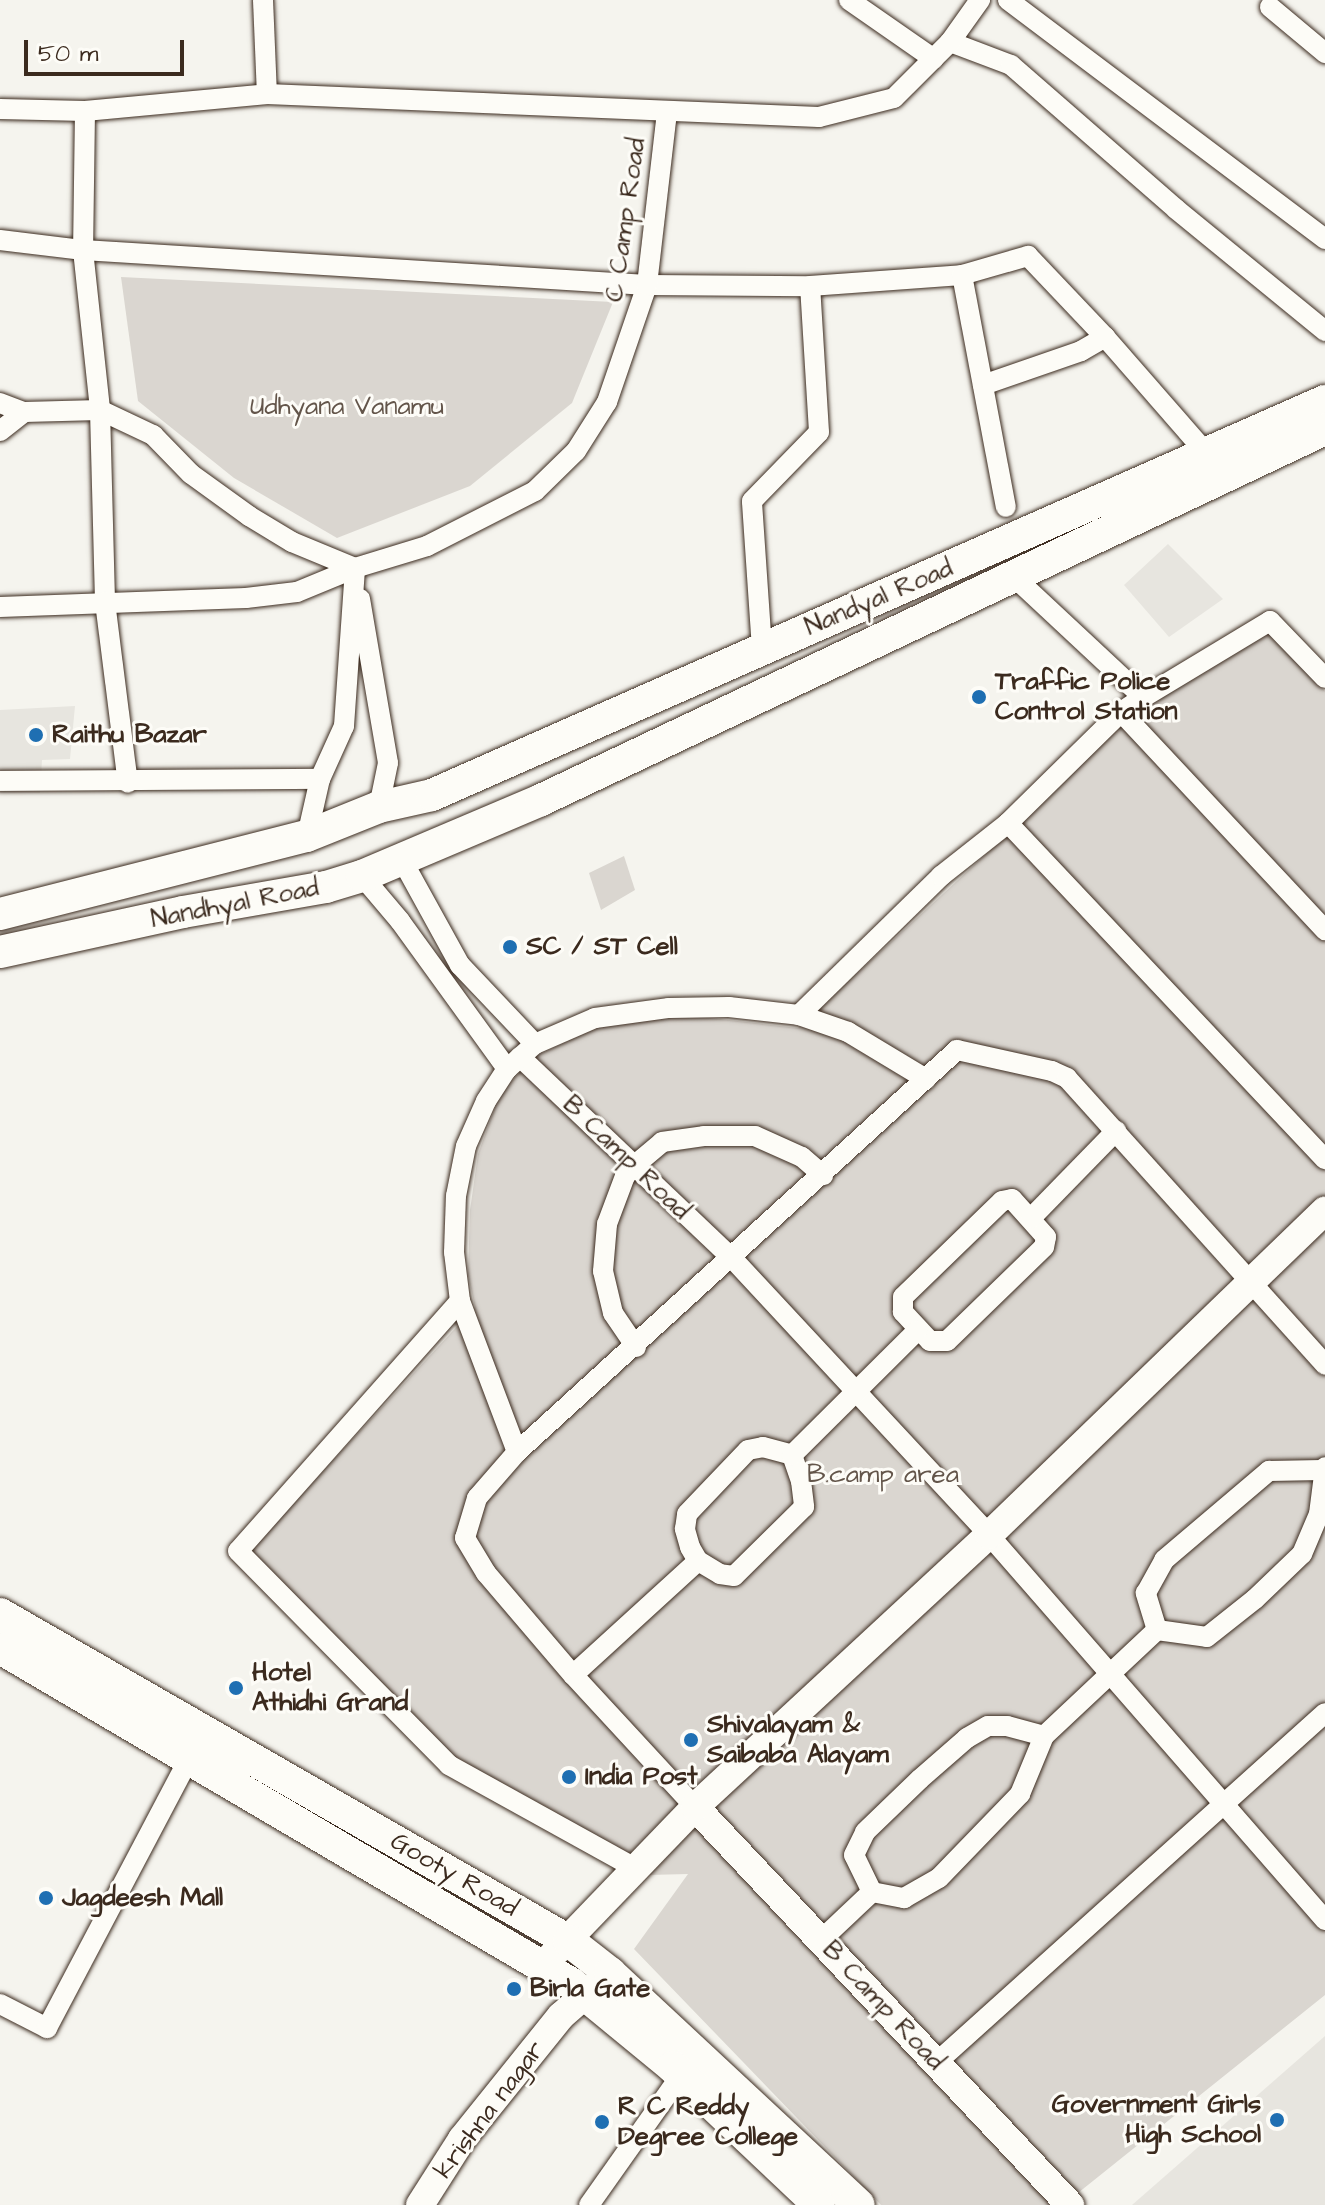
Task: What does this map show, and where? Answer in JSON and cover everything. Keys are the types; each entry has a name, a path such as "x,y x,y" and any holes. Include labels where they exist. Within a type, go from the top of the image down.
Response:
{"main road":[{"name":"Nandyal Road","path":"0,914 307,836 379,807 432,795 1325,401"},
{"name":"Nandyal Road","path":"465,835 1325,429"},
{"path":"432,795 449,808 465,835"},
{"name":"Nandhyal Road","path":"0,952 183,912 326,887 465,835"},
{"path":"307,836 304,858 326,887"},
{"name":"Gooty Road","path":"0,1614 569,1941 610,1973 859,2205"},
{"name":"Gooty Road","path":"0,1648 542,1966 573,2005 681,2075 789,2190 819,2205"},
{"path":"789,2190 807,2205"}],"street":[{"path":"263,0 267,94"},
{"path":"849,0 934,59"},
{"path":"0,109 85,111 267,94 819,117 894,98 950,42 980,0"},
{"path":"1008,0 1325,238"},
{"path":"1270,2 1325,53"},
{"path":"950,42 1011,65 1176,209 1325,331"},
{"path":"85,111 83,250 100,410 105,602 128,783"},
{"name":"C Camp Road","path":"0,607 246,598 297,592 355,568 427,546 535,491 576,451 607,402 647,285 667,112"},
{"path":"0,240 83,250 647,285 810,286 962,275 1028,256 1105,337 1207,454"},
{"path":"962,275 1006,507"},
{"path":"762,649 752,501 819,432 810,286"},
{"path":"983,385 1081,351 1105,337"},
{"path":"0,403 24,412 100,410 153,435 191,474 249,516 292,542 355,568"},
{"path":"0,431 24,412"},
{"path":"307,836 320,779 344,726 355,568"},
{"path":"355,568 388,763 379,807"},
{"path":"1012,575 1143,697"},
{"path":"799,1015 941,876 1008,823 1121,712 1143,697 1270,621 1321,665"},
{"path":"1121,712 1325,930"},
{"path":"0,781 128,783 320,779"},
{"path":"1008,823 1325,1159"},
{"path":"402,860 460,965 521,1057"},
{"name":"B Camp Road","path":"362,876 521,1057 732,1258 989,1535 1325,1920"},
{"path":"517,1452 460,1301 454,1252 456,1196 466,1146 486,1101 521,1057 595,1018 669,1008 729,1007 799,1015 848,1032 926,1079"},
{"path":"695,1807 573,1675 486,1573 465,1538 477,1498 517,1452 636,1347 957,1050 1052,1071 1067,1078 1325,1365"},
{"path":"1031,1218 1116,1131"},
{"path":"636,1347 613,1313 603,1271 607,1224 625,1176 635,1165 662,1142 704,1136 755,1136 802,1157 823,1175"},
{"path":"1012,1199 1046,1237 1044,1247 947,1341 930,1341 917,1331 903,1312 903,1297 1002,1201 1012,1199"},
{"path":"542,1966 695,1807 989,1535 1325,1211"},
{"path":"460,1301 238,1551 449,1765 637,1869"},
{"path":"792,1455 917,1331"},
{"path":"763,1447 792,1455 801,1481 804,1507 734,1576 720,1574 698,1561 685,1529 687,1514 748,1450 763,1447"},
{"path":"1324,1468 1319,1514 1302,1554 1255,1599 1207,1637 1157,1630 1146,1593 1164,1560 1269,1471 1324,1468"},
{"path":"573,1675 698,1561"},
{"path":"872,1892 904,1898 939,1878 1020,1794 1044,1736 1157,1630"},
{"path":"936,2063 1325,1713"},
{"path":"872,1892 854,1855 865,1832 920,1779 967,1738 988,1726 1007,1726 1044,1736"},
{"path":"0,2004 47,2028 190,1757"},
{"name":"B Camp Road","path":"695,1807 1070,2205"},
{"path":"821,1940 872,1892"},
{"name":"krishna nagar","path":"420,2205 462,2139 573,2005 610,1973"},
{"path":"589,2205 681,2075"}],"shaded area":[{"path":"1168,544 1223,599 1169,637 1124,585"},
{"name":"Raithu Bazar","path":"75,706 70,759 42,760 40,793 0,793 0,710"},
{"name":"Government Girls High School","path":"1325,2036 1325,2205 1132,2205"}],"green space":[{"name":"Udhyana Vanamu","path":"121,277 613,302 572,403 470,486 337,538 234,478 138,401"},
{"name":"B.camp area","path":"1268,631 1325,691 1325,1995 1063,2205 881,2205 634,1949 688,1874 648,1875 449,1761 249,1551 475,1307 468,1275 470,1210 478,1154 500,1094 534,1057 604,1024 684,1015 798,1028 1023,820 1130,714"},
{"path":"624,856 635,890 601,910 589,873"}],"place":[{"name":"Traffic Police Control Station","path":"979,697"},
{"name":"Raithu Bazar","path":"36,735"},
{"name":"SC / ST Cell","path":"510,947"},
{"name":"Hotel Athidhi Grand","path":"236,1688"},
{"name":"Shivalayam & Saibaba Alayam","path":"691,1740"},
{"name":"India Post","path":"569,1777"},
{"name":"Jagdeesh Mall","path":"46,1898"},
{"name":"Birla Gate","path":"514,1989"},
{"name":"Government Girls High School","path":"1277,2120"},
{"name":"R C Reddy Degree College","path":"602,2122"}]}
